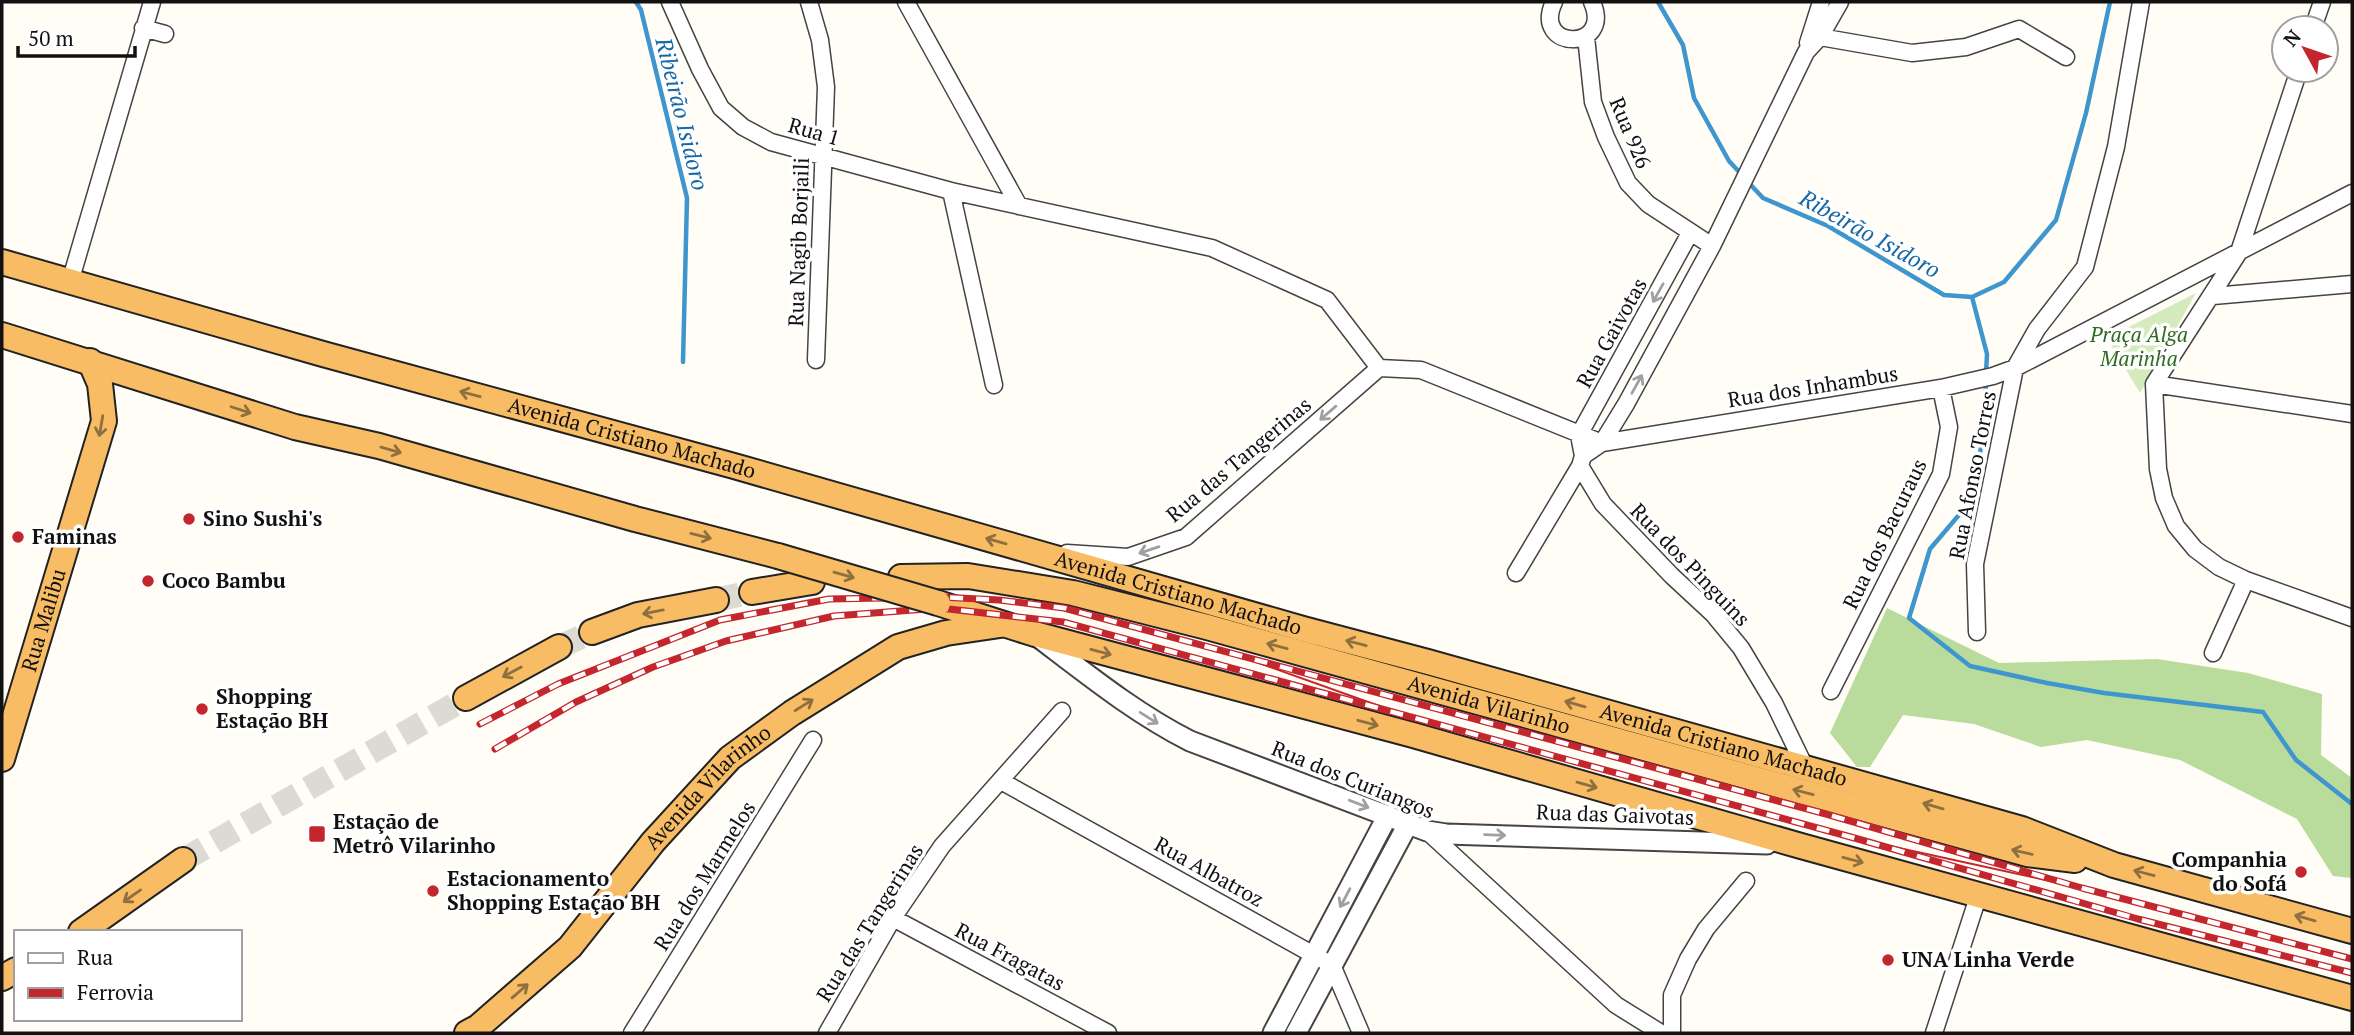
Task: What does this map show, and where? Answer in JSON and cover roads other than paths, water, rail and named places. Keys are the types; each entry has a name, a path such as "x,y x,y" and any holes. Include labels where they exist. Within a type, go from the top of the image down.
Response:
{"highway":[{"name":"Avenida Cristiano Machado","path":"2,262 2022,830 2114,865 2352,931"},
{"path":"2,335 295,427 379,446 635,519 778,556 1035,634 1413,735 1801,846 2352,998"},
{"name":"Rua Malibu","path":"2,759 104,421 100,384 90,361"},
{"name":"Avenida Vilarinho","path":"901,577 968,576 1073,593 1220,631 2027,854 2114,865"},
{"path":"752,592 812,582"},
{"path":"592,632 638,615 716,600"},
{"name":"Avenida Vilarinho","path":"467,1033 478,1027 570,947 653,842 730,758 792,713 898,647 946,633 1005,624"},
{"path":"466,698 559,647"},
{"path":"84,930 183,860"}],"street":[{"name":"Rua 1","path":"670,2 721,108 743,127 771,142 951,191 1212,248 1327,300 1379,368"},
{"name":"Rua Nagib Borjaili","path":"808,2 820,40 826,87 816,360"},
{"path":"906,2 1019,206"},
{"path":"1554,2 1549,13 1550,26 1560,37 1573,40 1586,37 1595,26 1597,13 1592,2"},
{"path":"1815,35 1821,2"},
{"path":"1516,573 1582,461 1602,443 1626,404 1712,246 1815,35 1840,2"},
{"name":"Rua Afonso Torres","path":"1977,632 1975,564 2015,368 2037,329 2085,267 2116,147 2141,2"},
{"path":"146,11 165,34"},
{"path":"70,282 146,11"},
{"path":"1815,35 1912,53 1966,47 2019,29 2066,57"},
{"name":"Rua 926","path":"1586,37 1593,102 1628,183 1648,204 1712,246"},
{"path":"2294,84 2239,252 2154,384 2158,469 2176,526 2195,549 2219,567 2246,580 2352,618"},
{"path":"951,191 994,385"},
{"name":"Rua dos Inhambus","path":"1379,368 1421,370 1602,443 1948,386 2015,368 2352,193"},
{"name":"Rua Gaivotas","path":"1579,435 1690,233"},
{"path":"2213,296 2352,284"},
{"name":"Rua das Tangerinas","path":"1028,550 1128,557 1186,537 1379,368"},
{"path":"2154,384 2352,414"},
{"name":"Rua dos Bacuraus","path":"1831,691 1941,474 1949,427 1948,386"},
{"path":"1579,435 1582,461"},
{"name":"Rua dos Pinguins","path":"1582,461 1603,504 1672,576 1713,614 1741,648 1774,703 1806,769"},
{"path":"2213,653 2246,580"},
{"name":"Rua dos Curiangos","path":"1035,634 1124,703 1190,741 1418,827 1616,1005 1661,1033"},
{"name":"Rua das Tangerinas","path":"827,1033 892,918 942,846 1062,711"},
{"name":"Rua dos Marmelos","path":"632,1033 813,740"},
{"name":"Rua Albatroz","path":"1001,780 1323,961"},
{"path":"1296,1033 1323,961 1388,816"},
{"path":"1273,1033 1418,827"},
{"name":"Rua das Gaivotas","path":"1418,827 1446,834 1720,841 1801,846"},
{"path":"1672,1033 1672,995 1688,959 1706,929 1746,881"},
{"path":"1934,1033 1979,894"},
{"name":"Rua Fragatas","path":"892,918 1108,1033"},
{"path":"1323,961 1360,1033"}],"waterway":[{"name":"Ribeirão Isidoro","path":"636,2 641,10 687,198 683,362"},
{"name":"Ribeirão Isidoro","path":"1658,2 1683,45 1694,98 1729,161 1742,175"},
{"name":"Ribeirão Isidoro","path":"1748,182 1763,198 1828,226 1944,295 1972,297 2004,282 2056,220 2086,113 2110,2"},
{"path":"1972,297 1987,354 1986,373"},
{"path":"1986,382 1984,433 1970,502 1930,549 1909,618 1970,666 2104,693 2263,712 2296,760 2352,804"}],"tunnel":[{"path":"716,600 752,592"},
{"path":"559,647 592,632"},
{"path":"183,860 466,698"}],"tram line":[{"path":"1256,662 1399,713"},
{"path":"1858,839 2082,888"}],"railway":[{"path":"480,724 558,684 720,620 829,599 940,597 999,600 1064,608 1826,814 2082,888 2352,959"},
{"path":"495,749 576,702 653,667 726,641 834,616 940,608 1063,622 1858,839 2138,919 2352,973"}],"place":[{"name":"Sino Sushi's","path":"189,519"},
{"name":"Faminas","path":"18,537"},
{"name":"Coco Bambu","path":"148,581"},
{"name":"Shopping Estação BH","path":"202,709"},
{"name":"Estação de Metrô Vilarinho","path":"317,834"},
{"name":"Companhia do Sofá","path":"2301,872"},
{"name":"Estacionamento Shopping Estação BH","path":"433,891"},
{"name":"UNA Linha Verde","path":"1888,960"}],"park label":[{"name":"Praça Alga Marinha","path":"2139,347"}]}
